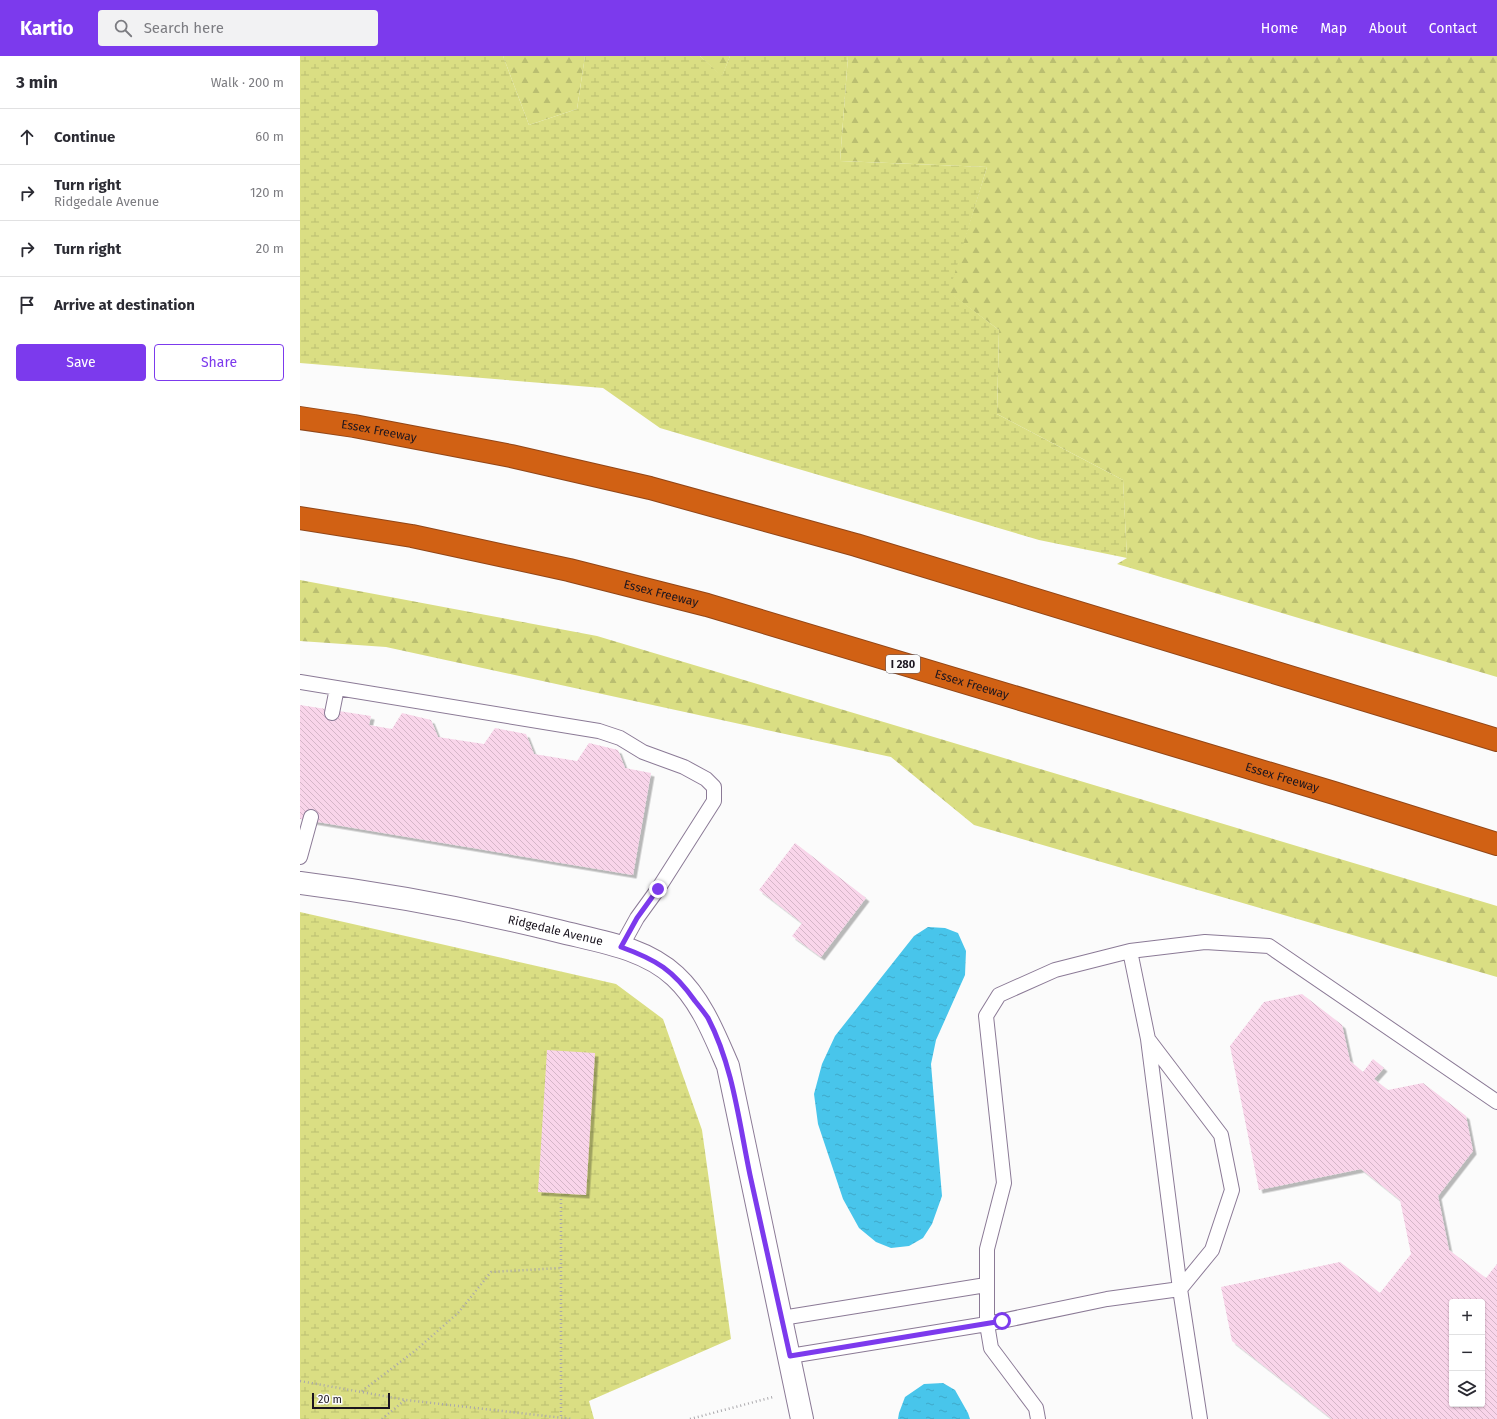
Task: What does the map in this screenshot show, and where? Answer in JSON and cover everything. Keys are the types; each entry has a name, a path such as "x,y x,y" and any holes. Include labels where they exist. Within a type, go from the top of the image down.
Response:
{"highway":[{"name":"Essex Freeway","path":"300,418 354,426 511,456 650,488 856,545 1497,740"},
{"name":"Essex Freeway","path":"300,518 412,536 569,570 707,605 1334,793 1497,844"}],"main road":[{"name":"Ridgedale Avenue","path":"300,883 364,891 491,915 621,947 644,956 661,965 675,976 707,1018 728,1066 802,1419"}],"lane":[{"path":"300,682 599,731 620,738 643,752 684,767 706,779 714,787 714,801 658,889 637,918 621,947"},
{"path":"332,713 337,688"},
{"path":"300,857 311,817"},
{"path":"1038,1419 1036,1408 991,1348 987,1324 987,1249 1004,1183 986,1016 999,995 1055,970 1130,951 1205,942 1269,946 1497,1102"},
{"path":"1130,951 1148,1039 1180,1289 1200,1419"},
{"path":"790,1356 987,1324 1107,1299 1180,1289 1212,1250 1232,1190 1221,1135 1148,1039"},
{"path":"782,1318 986,1285"}],"path":[{"path":"561,1199 562,1418"},
{"path":"361,1392 416,1350 458,1313 491,1272 561,1268"},
{"path":"300,1381 406,1400 572,1419"},
{"path":"690,1419 797,1391"},
{"path":"382,1419 406,1400"}],"green space":[{"path":"300,56 503,56 529,125 577,109 585,56 700,56 722,76 730,56 848,56 840,161 987,167 949,292 999,330 997,414 1123,480 1127,558 1039,540 660,428 603,388 300,363"},
{"path":"503,56 585,56 577,109 529,125"},
{"path":"700,56 730,56 722,77"},
{"path":"848,56 1497,56 1497,677 1117,564 1127,558 1123,480 997,414 999,330 948,292 987,167 840,161"},
{"path":"300,580 597,636 1497,906 1497,977 974,825 891,757 386,647 300,641"},
{"path":"300,912 616,984 663,1019 702,1130 731,1339 589,1401 594,1419 300,1419"}],"water":[{"path":"928,927 945,928 958,933 966,951 965,975 936,1040 931,1064 942,1196 932,1224 923,1238 909,1246 891,1248 876,1242 859,1228 843,1199 818,1124 814,1094 822,1064 835,1036 914,936"},
{"path":"943,1383 955,1390 970,1419 898,1419 905,1397 924,1384"}],"building":[{"path":"300,705 371,716 369,725 392,729 402,713 431,720 438,737 484,744 495,728 526,734 534,754 577,761 589,743 618,750 625,768 651,773 633,875 300,819"},
{"path":"795,843 866,898 821,957 792,936 802,923 759,890"},
{"path":"1302,994 1342,1025 1350,1061 1363,1072 1373,1059 1384,1068 1374,1079 1388,1090 1423,1083 1466,1116 1473,1151 1438,1196 1449,1250 1486,1278 1497,1264 1497,1419 1332,1419 1232,1341 1221,1287 1340,1262 1380,1293 1411,1254 1400,1200 1361,1169 1259,1190 1230,1046 1264,1002"},
{"path":"547,1050 595,1053 586,1195 538,1192"}],"route":[{"path":"658,889 644,907 621,947 638,953 661,965 675,976 687,989 707,1018 728,1066 790,1356 1002,1321"}]}
